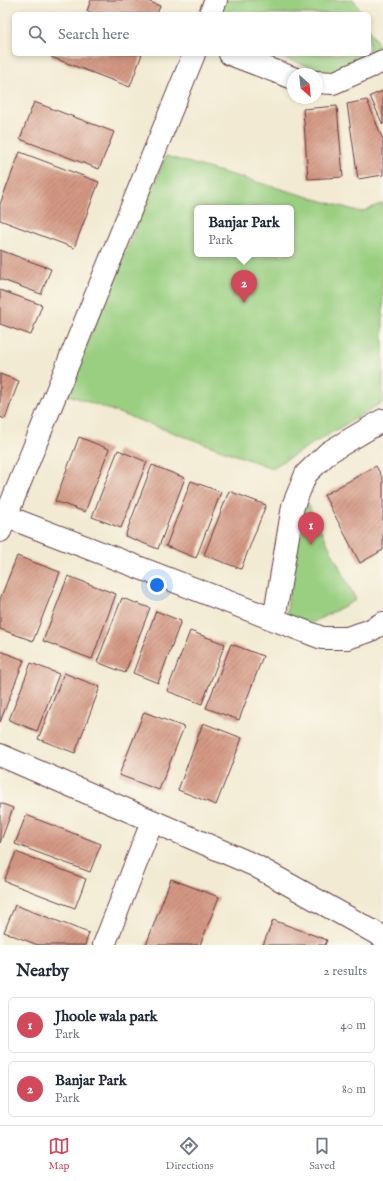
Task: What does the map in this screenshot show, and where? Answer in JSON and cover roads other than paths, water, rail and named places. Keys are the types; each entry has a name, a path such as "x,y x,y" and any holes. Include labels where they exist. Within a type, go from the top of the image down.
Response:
{"street":[{"path":"211,12 216,0"},
{"path":"193,56 2,521 322,638 347,638 370,631 383,623"},
{"path":"235,56 287,76"},
{"path":"323,82 333,83 383,60"},
{"path":"274,620 293,506 306,474 329,452 383,420"},
{"path":"0,755 254,865 383,937"},
{"path":"104,945 152,822"}],"place":[{"name":"Banjar Park","path":"244,303"},
{"name":"Jhoole wala park","path":"311,545"}]}
